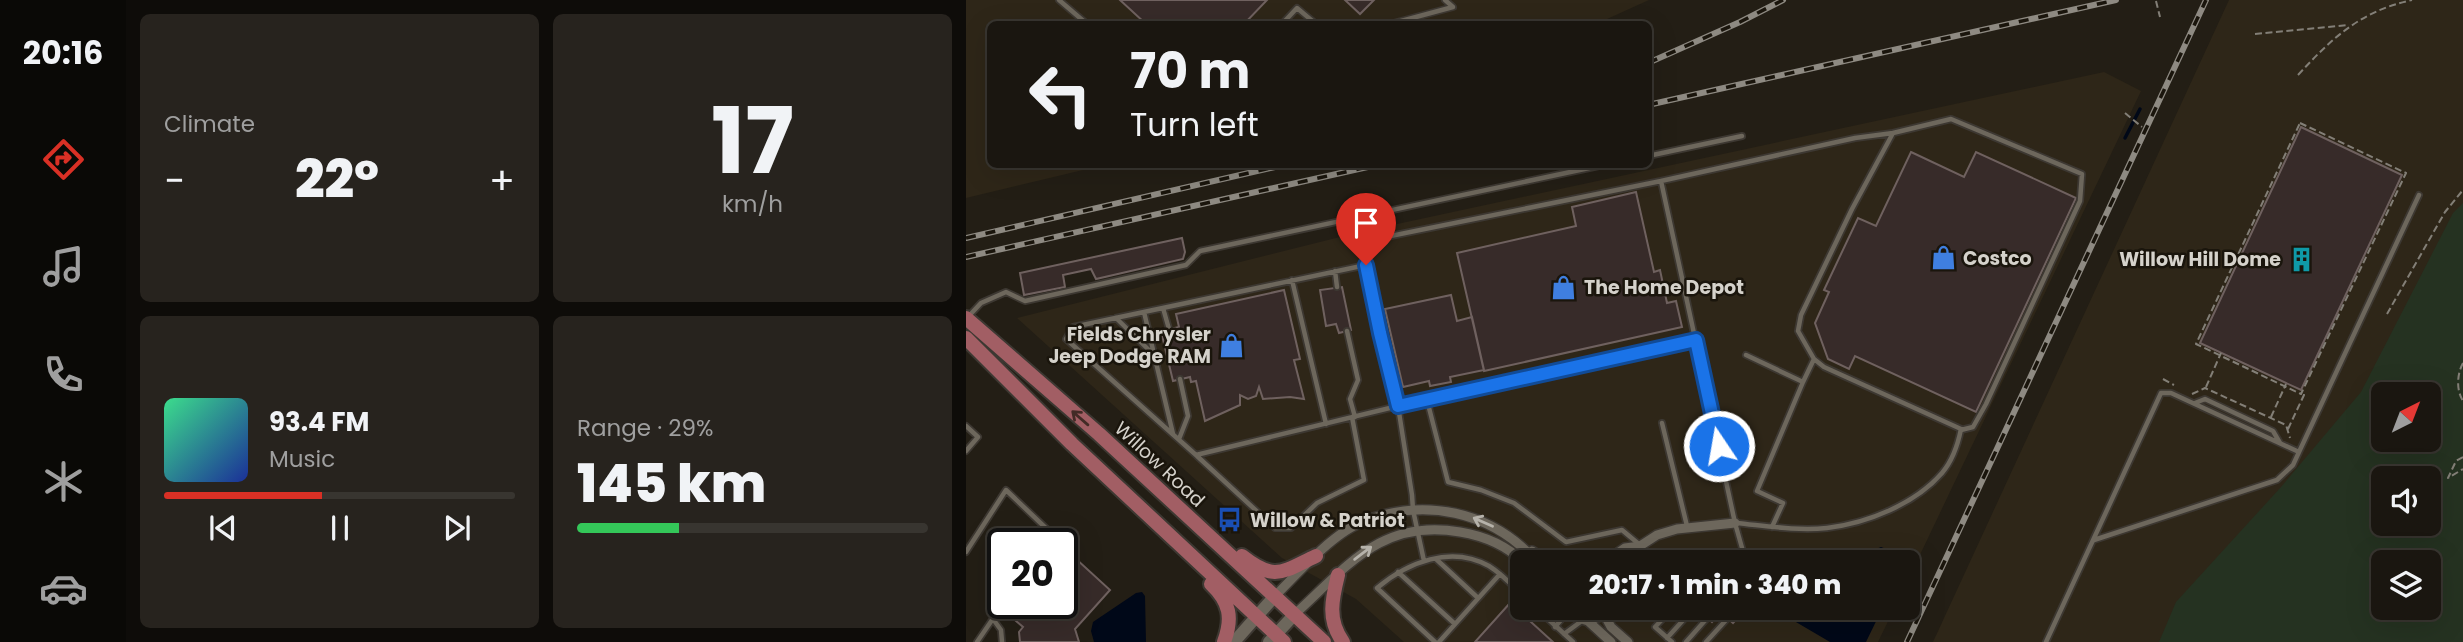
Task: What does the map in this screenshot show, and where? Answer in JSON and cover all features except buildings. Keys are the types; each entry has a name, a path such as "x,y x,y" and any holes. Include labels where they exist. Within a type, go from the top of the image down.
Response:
{"main road":[{"name":"Willow Road","path":"966,318 1099,434 1324,642"},
{"path":"966,338 1072,444 1256,617 1276,640 1294,615"},
{"path":"1099,434 1124,451 1219,540 1254,566 1267,572 1280,573 1316,556"},
{"path":"1072,444 1120,499 1217,589 1231,621 1224,642"},
{"path":"1338,575 1331,604 1334,625 1342,642"},
{"path":"1234,642 1274,597"}],"street":[{"path":"1274,597 1316,556 1358,523 1413,510 1455,512 1476,518 1530,550"},
{"path":"1638,550 1657,535 1687,527 1735,523"},
{"path":"1294,615 1365,550 1404,531 1441,528 1470,534 1510,552"},
{"path":"1524,546 1527,550"},
{"path":"1622,550 1640,546"},
{"path":"1586,621 1592,620"},
{"path":"1608,620 1611,627 1628,642"},
{"path":"1586,621 1611,642"}],"lane":[{"path":"1059,0 1084,21"},
{"path":"1401,21 1453,6 1446,0"},
{"path":"1285,21 1297,8 1312,21"},
{"path":"1424,561 1416,530 1398,406 1362,250 1366,242 1951,119 2082,174 2080,201 1973,427 1961,430 1824,367 1814,359 1798,331 1801,315 1852,209 1893,133"},
{"path":"1652,155 1742,136"},
{"path":"966,318 981,303 1006,292 1025,301 1186,265 1200,251 1589,168"},
{"path":"1661,181 1743,550"},
{"path":"2094,540 2277,480 2293,465 2420,195"},
{"path":"1347,331 1357,380 1350,399 1364,480 1317,503 1291,528 1275,528 1066,339 1073,327 1366,265"},
{"path":"1335,271 1337,288"},
{"path":"1292,280 1326,424"},
{"path":"1163,308 1168,329"},
{"path":"1144,312 1174,435"},
{"path":"1115,317 1154,355"},
{"path":"1196,455 1398,406 1696,340"},
{"path":"1746,355 1803,382"},
{"path":"1772,527 1783,503 1757,491 1814,359"},
{"path":"1179,439 1188,416 1180,379"},
{"path":"2046,642 2161,393 2171,393 2299,452"},
{"path":"2194,404 2205,399 2273,431 2280,444"},
{"path":"1427,400 1448,482 1481,490 1514,503 1566,542 1622,530 1640,546"},
{"path":"1662,423 1687,527"},
{"path":"966,426 978,438 966,451"},
{"path":"1735,523 1827,528 1875,516 1919,492 1942,473 1955,452 1961,430"},
{"path":"966,552 1006,490 1046,528"},
{"path":"1500,573 1437,642 1377,588 1398,572 1436,559 1472,558 1500,573 1510,583"},
{"path":"1436,559 1478,598"},
{"path":"1398,572 1455,624"},
{"path":"977,642 993,619 1000,630 1002,642"},
{"path":"1549,620 1573,642"},
{"path":"1555,626 1560,620"},
{"path":"1662,620 1655,627 1672,642"},
{"path":"1667,638 1683,620"},
{"path":"1686,642 1705,620"},
{"path":"1706,642 1726,620"},
{"path":"1564,634 1586,621"}],"path":[{"path":"2298,75 2327,44 2351,25 2373,12 2412,0"},
{"path":"2156,1 2160,16"},
{"path":"2255,34 2351,25"},
{"path":"2125,113 2142,127"},
{"path":"2287,430 2304,396 2286,385 2196,344 2300,123 2406,173 2301,394"},
{"path":"2387,314 2445,212 2463,190"},
{"path":"2205,388 2221,354"},
{"path":"2463,363 2458,381 2459,395 2463,401"},
{"path":"2270,418 2286,385"},
{"path":"2463,457 2456,461 2448,478 2463,469"}],"shaded area":[{"path":"966,0 1649,0 1603,21 987,21 987,168 1091,168 966,198"},
{"path":"2229,0 2463,0 2463,642 1933,642"},
{"path":"2104,72 2141,91 1920,555 1920,550 1510,550 1510,620 1889,620 1878,642 1404,642 1356,599 1282,558 1017,318 1360,232"}],"green space":[{"path":"2463,203 2463,642 2159,642 2176,602 2281,487 2361,392 2453,213"}],"water":[{"path":"1142,592 1145,596 1146,642 1094,642 1091,631 1093,622 1136,593"},
{"path":"1793,620 1877,620 1866,642 1830,642"}],"waterway":[{"path":"2125,138 2140,109"}],"railway":[{"path":"1652,61 1783,0"},
{"path":"1652,104 2116,0"},
{"path":"1907,642 2206,0"},
{"path":"966,238 1271,168"},
{"path":"966,257 1363,168"}],"place":[{"name":"Costco","path":"1943,258"},
{"name":"Willow Hill Dome","path":"2301,259"},
{"name":"The Home Depot","path":"1564,287"},
{"name":"Fields Chrysler Jeep Dodge RAM","path":"1231,345"},
{"name":"Willow & Patriot","path":"1230,520"}],"route":[{"path":"1366,265 1398,406 1696,340 1719,446"}]}
